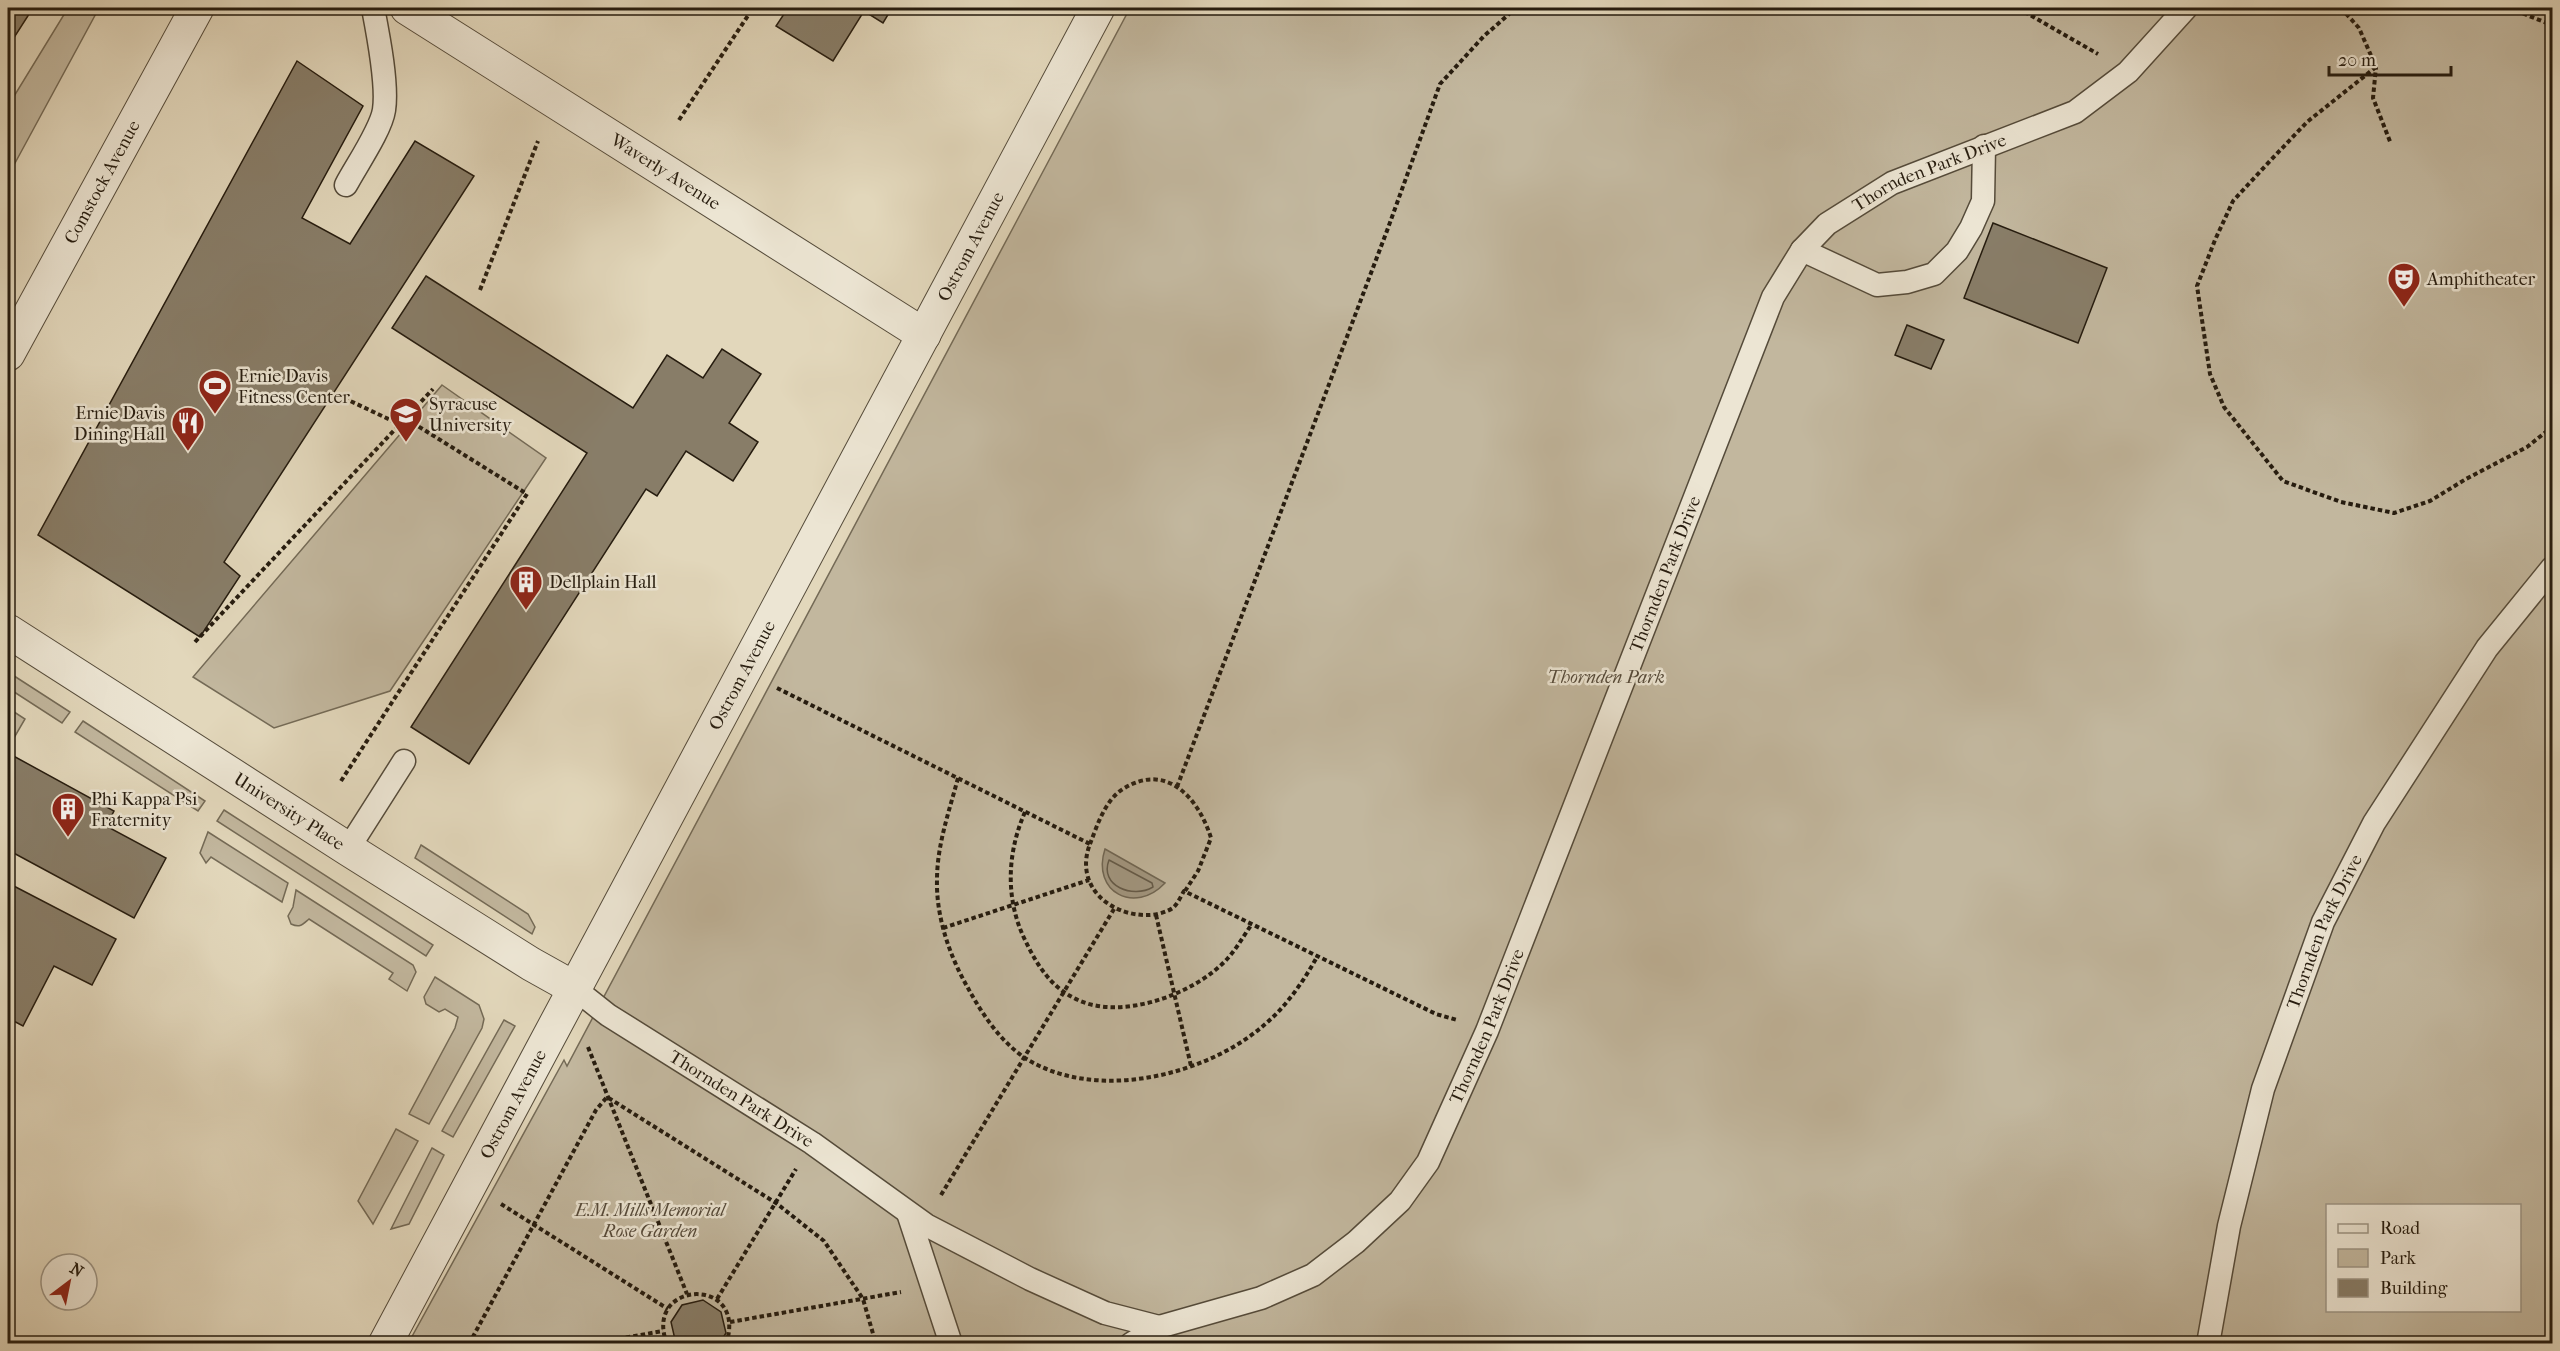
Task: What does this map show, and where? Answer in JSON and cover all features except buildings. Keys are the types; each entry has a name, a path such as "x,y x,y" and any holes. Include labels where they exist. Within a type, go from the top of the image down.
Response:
{"street":[{"name":"Comstock Avenue","path":"8,354 197,8"},
{"name":"Waverly Avenue","path":"407,8 924,335"},
{"name":"Ostrom Avenue","path":"385,1344 1098,8"},
{"name":"University Place","path":"8,631 348,849 531,964 574,988"}],"lane":[{"path":"346,185 380,123 384,110 380,43 374,8"},
{"name":"Thornden Park Drive","path":"1131,1344 1159,1328 1262,1298 1313,1275 1356,1242 1400,1201 1428,1162 1487,1031 1773,297 1802,250 1827,224 1892,183 2075,112 2128,72 2186,8"},
{"path":"1802,250 1877,285 1907,282 1934,274 1957,251 1971,228 1983,201 1984,146"},
{"name":"Thornden Park Drive","path":"2208,1344 2229,1226 2263,1089 2323,922 2374,823 2481,658 2553,568"},
{"path":"348,849 404,761"},
{"name":"Thornden Park Drive","path":"574,988 608,1015 812,1143 926,1225 1030,1279 1105,1313 1159,1328"},
{"path":"908,1213 951,1344"}],"path":[{"path":"680,120 753,8"},
{"path":"1178,787 1440,84 1484,36 1516,8"},
{"path":"2018,8 2128,72"},
{"path":"2341,8 2359,28 2376,67 2373,98 2391,144"},
{"path":"2509,8 2553,25"},
{"path":"2376,67 2307,122 2269,162 2233,201 2215,240 2197,286 2210,374 2224,407 2283,481 2341,502 2394,513 2430,501 2527,447 2553,427"},
{"path":"480,290 538,141"},
{"path":"195,642 433,389"},
{"path":"344,398 399,424"},
{"path":"341,781 527,494 405,418"},
{"path":"744,672 1090,844"},
{"path":"958,778 940,845 936,882 943,928 959,974 984,1016 1024,1057 1052,1072 1089,1080 1133,1080 1191,1066 1232,1047 1262,1026 1290,999 1318,955"},
{"path":"1157,780 1178,787 1196,803 1211,838 1202,864 1174,907 1156,915 1133,915 1114,909 1097,895 1089,880 1086,854 1090,844 1111,800 1122,789 1157,780"},
{"path":"1026,812 1013,848 1010,874 1012,906 1018,926 1036,964 1064,992 1091,1004 1117,1006 1143,1004 1175,995 1195,986 1228,958 1252,924"},
{"path":"943,928 1089,880"},
{"path":"1184,891 1436,1014 1464,1022"},
{"path":"940,1196 1114,909"},
{"path":"1156,915 1191,1066"},
{"path":"574,988 589,1053 687,1294"},
{"path":"607,1097 776,1203 824,1241 863,1299 876,1344"},
{"path":"470,1344 596,1110 607,1097"},
{"path":"717,1299 812,1143"},
{"path":"470,1185 668,1309"},
{"path":"730,1322 931,1286"},
{"path":"667,1344 663,1331 663,1319 668,1309 676,1300 687,1294 706,1294 717,1299 725,1308 730,1322 726,1344"},
{"path":"589,1344 663,1331"}],"green space":[{"path":"68,8 99,8 8,176 8,106"},
{"name":"Thornden Park","path":"1130,8 2552,8 2552,1343 409,1342 564,1060 567,1066"},
{"path":"442,385 546,458 390,691 274,728 193,677"},
{"path":"8,672 70,712 62,723 8,688"},
{"path":"8,708 25,719 11,743 8,742"},
{"path":"83,721 205,801 198,811 75,732"},
{"path":"224,810 433,945 426,956 217,821"},
{"path":"208,832 288,883 282,902 211,857 206,863 200,853"},
{"path":"421,845 528,914 535,927 532,934 415,858"},
{"path":"296,890 413,965 416,972 407,991 389,979 393,973 309,919 301,925 291,924 288,916 293,907"},
{"path":"435,977 479,1005 484,1019 482,1028 429,1124 409,1114 455,1028 458,1017 445,1009 439,1012 426,1004 424,997"},
{"path":"504,1020 515,1026 453,1137 442,1131"},
{"path":"396,1129 418,1141 373,1224 358,1201"},
{"path":"432,1148 444,1155 409,1224 391,1229"}],"water":[{"path":"1105,849 1165,883 1141,897 1129,898 1118,894 1104,877 1102,864"}],"place":[{"name":"Amphitheater","path":"2404,308"},
{"name":"Ernie Davis Fitness Center","path":"215,415"},
{"name":"Syracuse University","path":"406,443"},
{"name":"Ernie Davis Dining Hall","path":"188,452"},
{"name":"Dellplain Hall","path":"526,611"},
{"name":"Phi Kappa Psi Fraternity","path":"68,838"}],"park label":[{"name":"E.M. Mills Memorial Rose Garden","path":"650,1220"}]}
